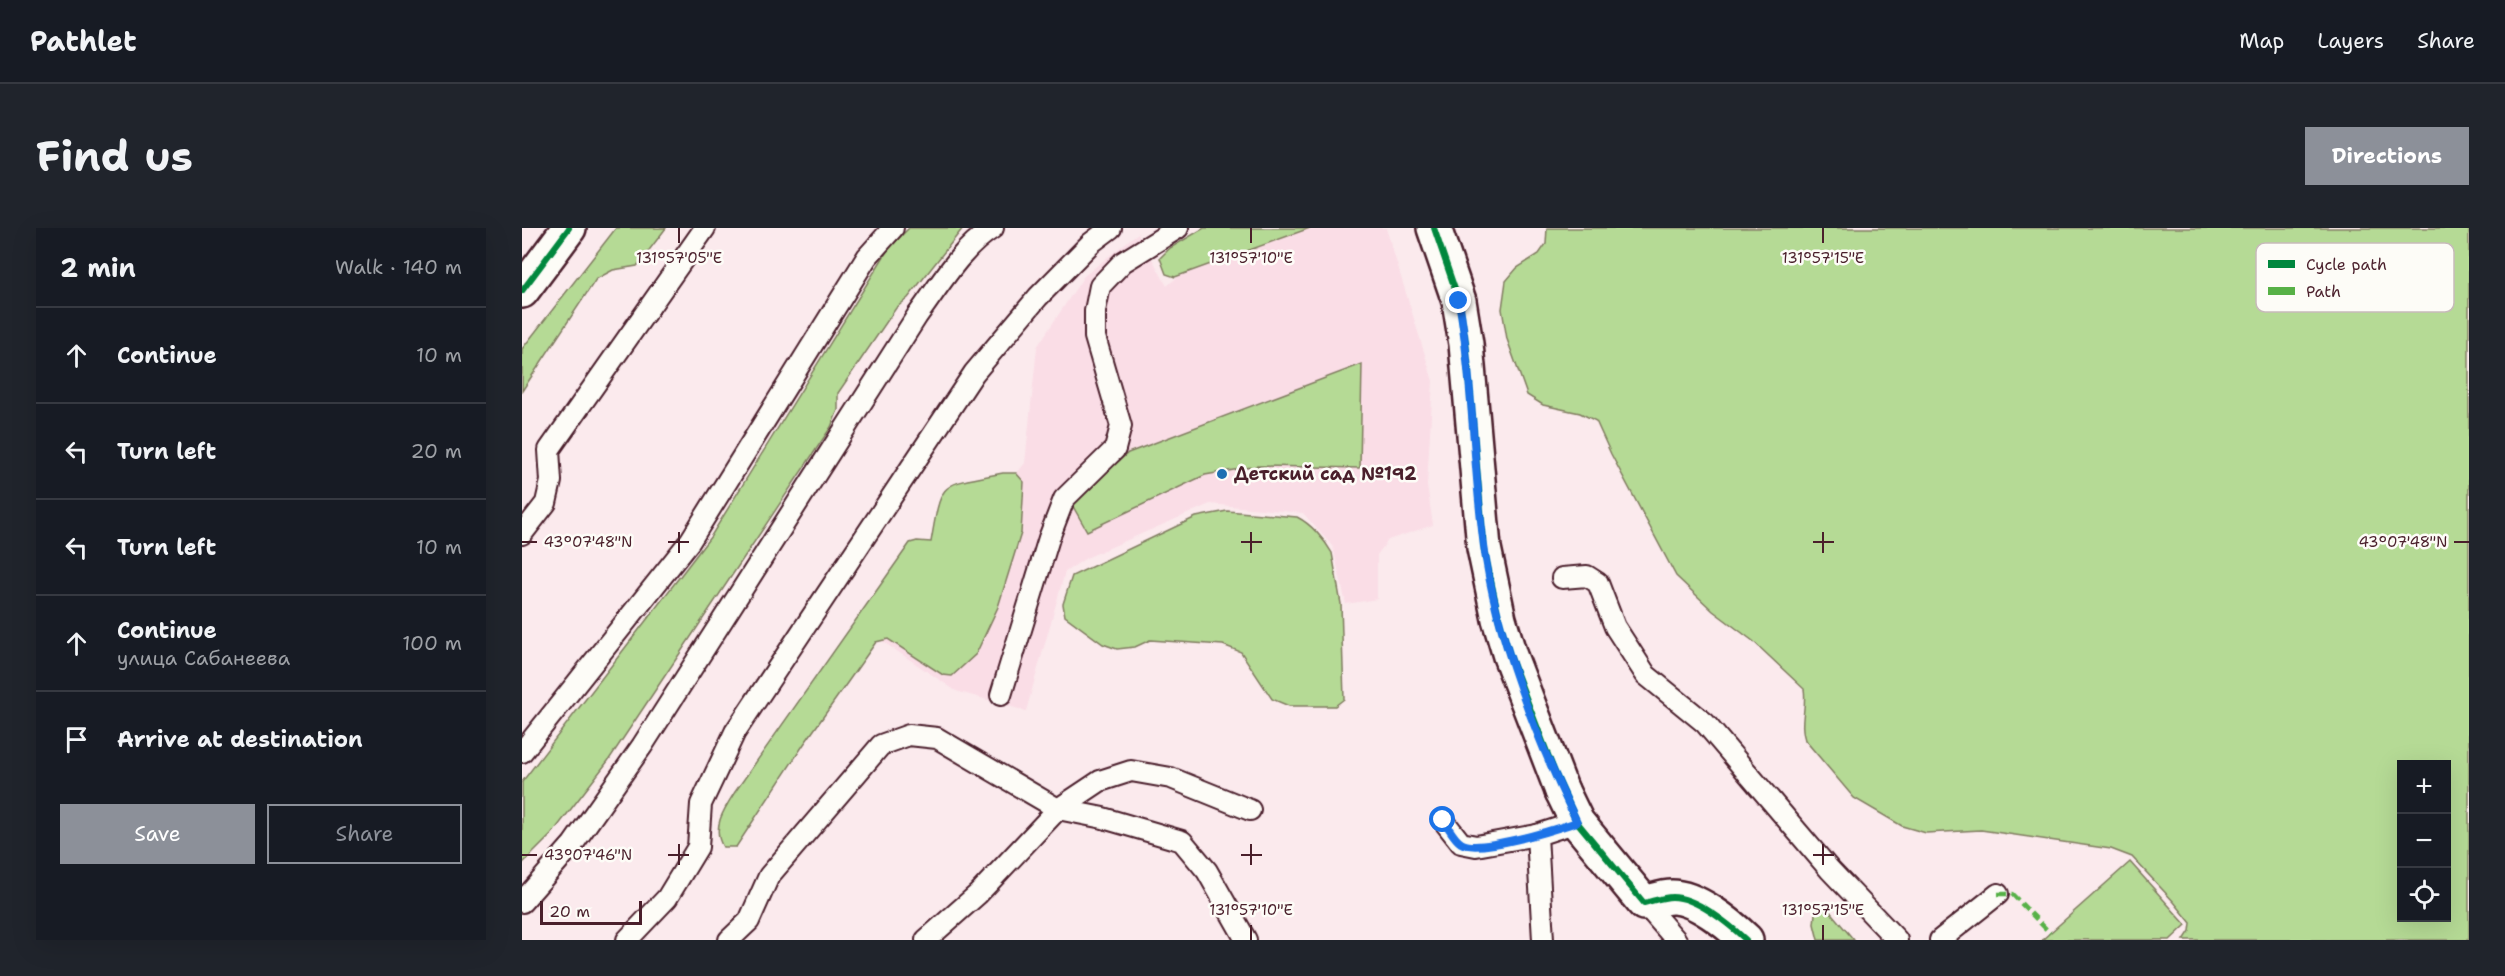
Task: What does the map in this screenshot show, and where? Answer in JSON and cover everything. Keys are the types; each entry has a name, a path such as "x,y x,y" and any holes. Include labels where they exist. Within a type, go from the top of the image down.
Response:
{"street":[{"path":"522,291 569,228"},
{"path":"1434,228 1461,312 1466,344 1484,548 1499,619 1514,667 1562,791 1577,822 1644,903 1674,897 1688,902 1707,910 1731,926 1746,940"}],"lane":[{"path":"522,534 546,503 551,481 549,450 705,228"},
{"path":"522,752 690,541 867,257 893,228"},
{"path":"522,902 573,844 642,746 917,316 957,261 977,238 993,228"},
{"path":"627,940 667,898 698,847 701,804 735,732 974,373 1038,297 1090,243 1111,228"},
{"path":"1001,694 1049,538 1064,499 1115,449 1121,426 1095,337 1095,311 1100,286 1124,262 1178,228"},
{"path":"1562,578 1587,576 1598,583 1615,627 1646,675 1705,723 1830,870 1897,940"},
{"path":"729,940 749,921 769,876 881,745 909,735 937,738 1058,809 1103,818 1182,841 1207,871 1245,940"},
{"path":"926,940 978,894 1058,809 1100,781 1131,771 1171,778 1250,810"},
{"path":"1443,820 1461,843 1476,846 1537,835 1577,822"},
{"path":"1537,835 1543,940"},
{"path":"1940,940 1998,894"},
{"path":"1644,903 1676,940"}],"shaded area":[{"name":"Детский сад №192","path":"1235,228 1386,228 1433,381 1427,485 1433,525 1388,540 1377,555 1377,599 1346,604 1333,547 1303,513 1210,504 1086,558 1065,572 1026,711 956,691 882,641 1025,463 1037,347 1084,276 1138,233 1167,286"}],"green space":[{"path":"616,228 666,228 637,266 613,270 596,279 522,391 522,349"},
{"path":"909,228 963,228 908,298 896,308 838,393 838,410 831,427 608,761 551,835 522,864 522,782 711,536 889,248"},
{"path":"1204,228 1310,228 1175,277 1166,274 1160,258 1170,248"},
{"path":"1547,228 2469,228 2469,940 2184,940 2190,931 2191,923 2132,857 2111,849 1981,830 1926,833 1902,826 1854,798 1805,740 1803,734 1804,689 1753,641 1713,611 1676,576 1611,454 1596,421 1580,413 1543,405 1527,395 1507,339 1502,309 1506,281 1517,268 1539,254 1546,244"},
{"path":"1362,364 1360,468 1257,466 1205,475 1087,531 1071,503 1128,453"},
{"path":"1003,473 1016,473 1024,482 1021,533 998,607 976,654 952,676 943,675 888,639 876,642 804,744 736,847 723,847 718,833 720,819 731,798 910,543 931,542 942,495 955,483"},
{"path":"1227,511 1297,517 1317,532 1332,553 1341,604 1344,699 1335,706 1289,706 1272,699 1241,652 1223,645 1150,640 1135,647 1117,649 1103,644 1065,616 1063,604 1072,576 1196,517"},
{"path":"2130,862 2186,925 2170,940 2042,940"},
{"path":"1827,908 1854,940 1818,940 1814,924 1815,914"}],"marked path":[{"path":"1998,894 2012,894 2050,933"}],"cycle path":[{"path":"522,291 569,228"},
{"path":"1434,228 1459,301 1466,344 1484,548 1499,619 1510,656 1555,773 1577,822 1644,903 1672,897 1691,901 1721,919 1746,940"}],"place":[{"name":"Детский сад №192","path":"1222,474"}],"route":[{"path":"1443,820 1461,843 1476,846 1537,835 1577,822 1562,791 1525,698 1499,619 1484,548 1466,344 1459,301"}]}
